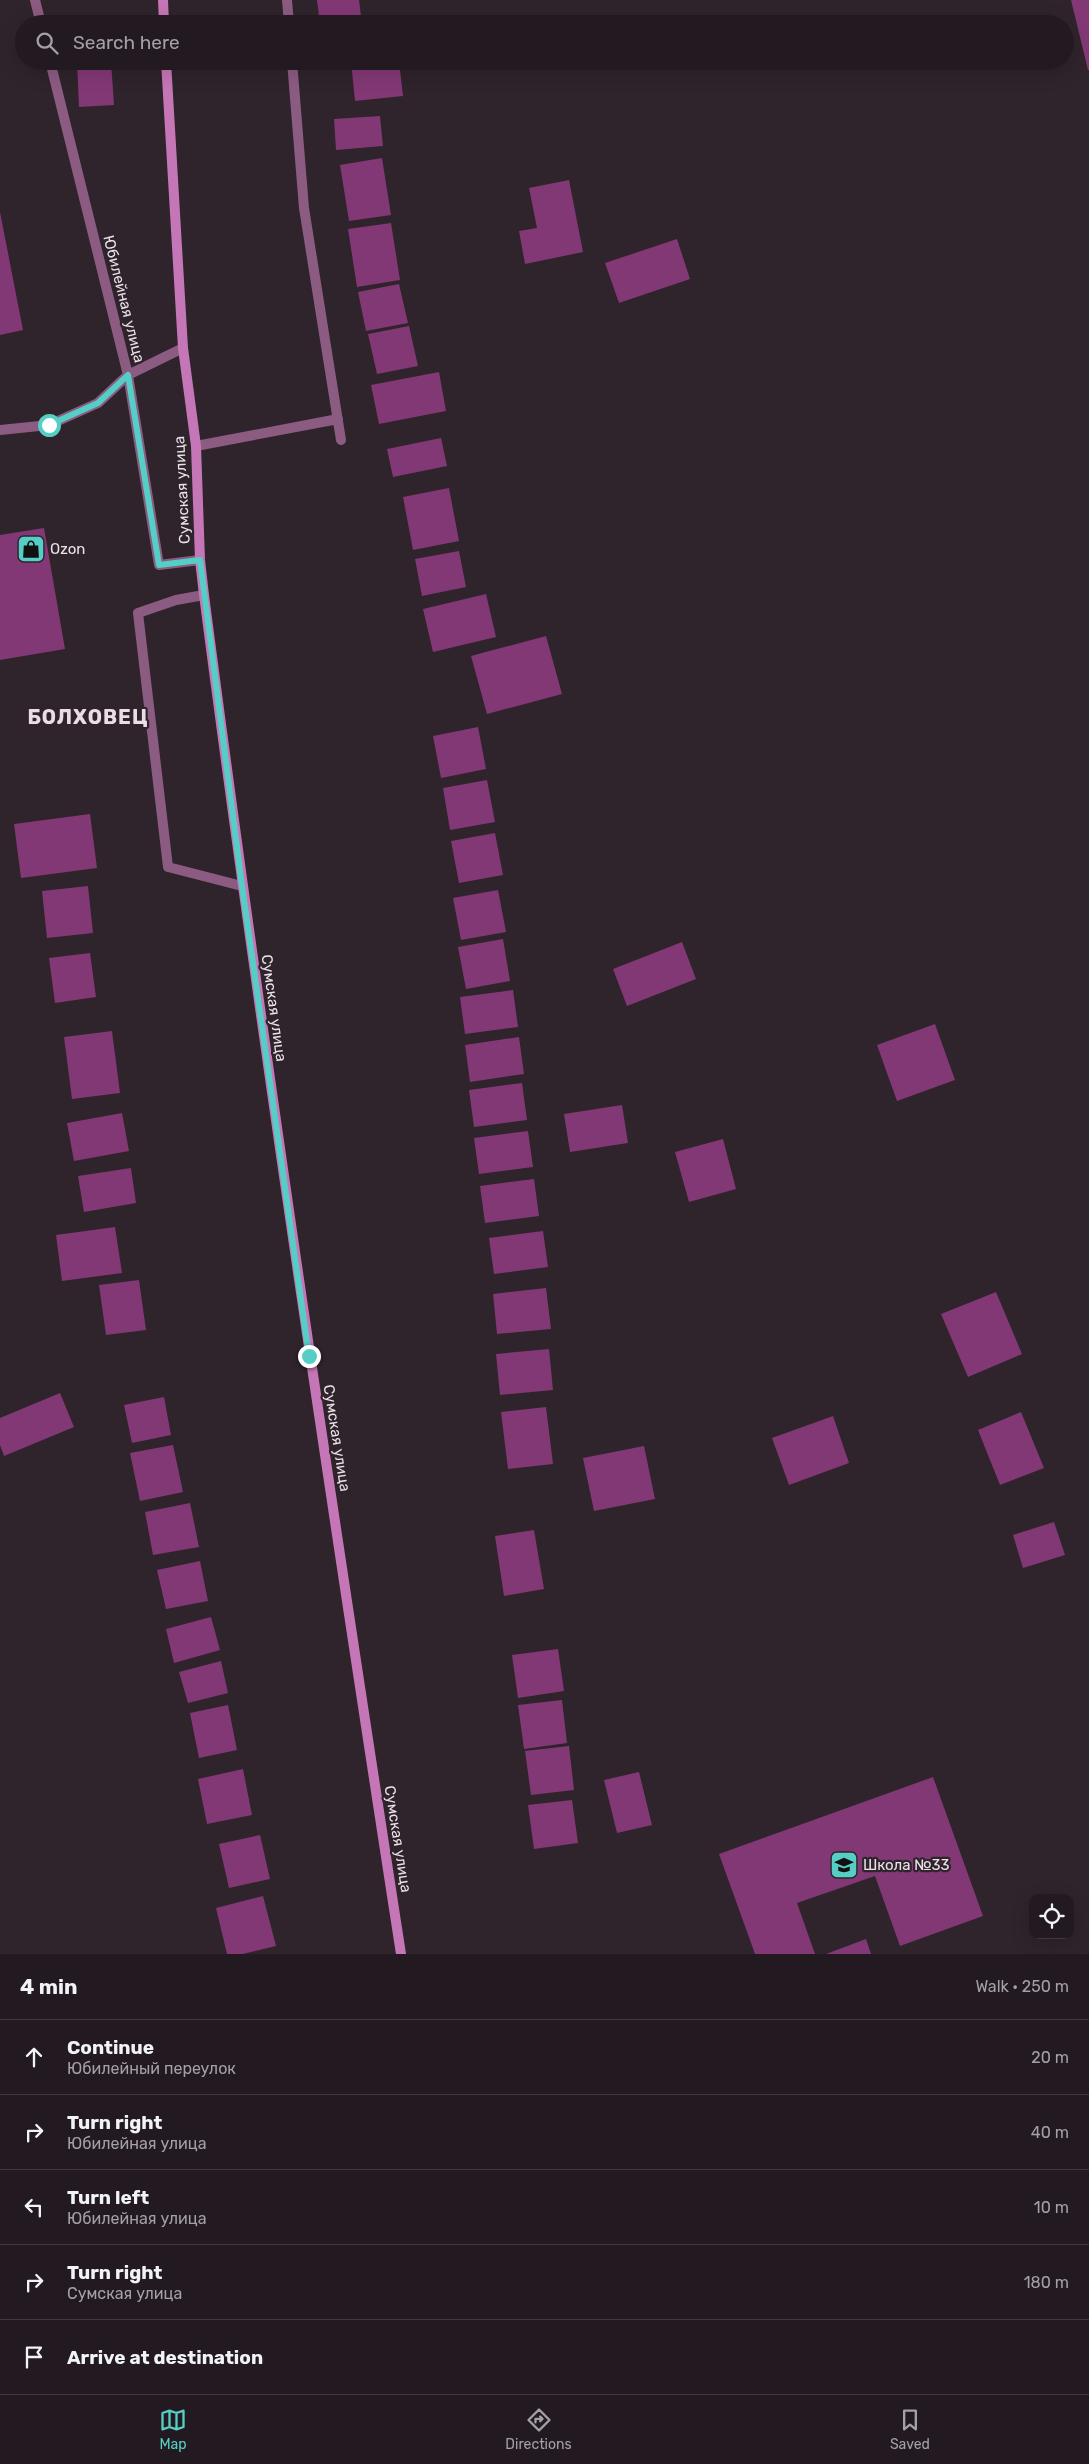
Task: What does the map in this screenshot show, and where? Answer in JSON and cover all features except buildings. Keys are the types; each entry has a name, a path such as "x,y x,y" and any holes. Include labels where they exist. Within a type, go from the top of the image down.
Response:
{"main road":[{"path":"163,0 164,15"},
{"name":"Сумская улица","path":"167,70 183,348 196,446 200,560 204,595 242,886 309,1356 400,1954"}],"street":[{"path":"35,0 39,15"},
{"path":"286,0 287,15"},
{"name":"Юбилейная улица","path":"52,70 128,375 159,565 200,560"},
{"path":"293,70 304,208 341,440"},
{"path":"0,430 49,425 98,403 128,375 183,348"},
{"path":"196,446 338,419"},
{"path":"204,595 176,600 138,613 168,867 242,886"}],"place":[{"name":"Ozon","path":"31,549"},
{"name":"Школа №33","path":"844,1865"}],"district":[{"name":"БОЛХОВЕЦ","path":"88,717"}],"route":[{"path":"49,425 98,403 128,375 159,565 200,560 242,886 309,1356"}]}
